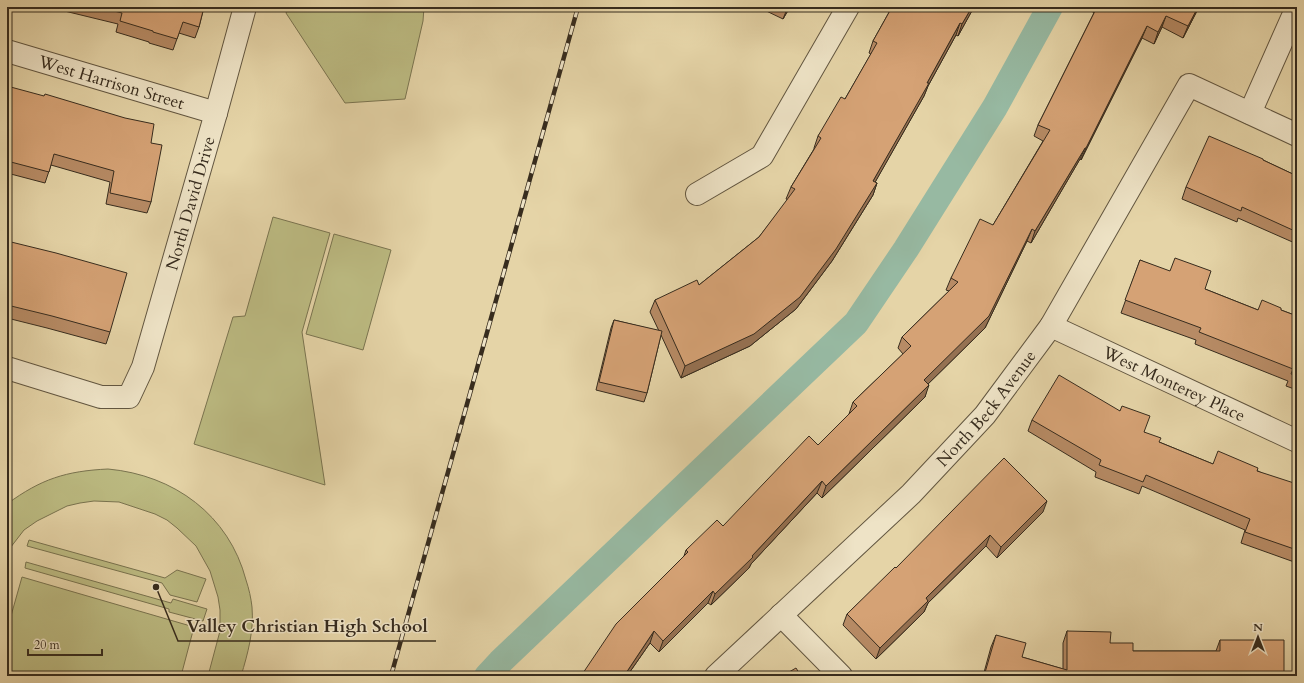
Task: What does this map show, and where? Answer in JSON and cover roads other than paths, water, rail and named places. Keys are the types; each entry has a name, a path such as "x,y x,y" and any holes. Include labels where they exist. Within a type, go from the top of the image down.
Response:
{"street":[{"name":"North David Drive","path":"7,368 101,397 129,398 143,367 245,7"},
{"path":"697,194 762,156 848,7"},
{"path":"1297,7 1250,113 1297,135"},
{"name":"West Harrison Street","path":"7,51 216,112"},
{"name":"North Beck Avenue","path":"716,676 916,489 985,415 1050,326 1189,85 1250,113"},
{"name":"West Monterey Place","path":"1050,326 1297,441"},
{"path":"781,615 841,676"}],"waterway":[{"path":"487,676 856,323 906,249 995,107 1050,7"}],"railway":[{"path":"391,676 578,7"}],"place":[{"name":"Valley Christian High School","path":"156,587"}]}
